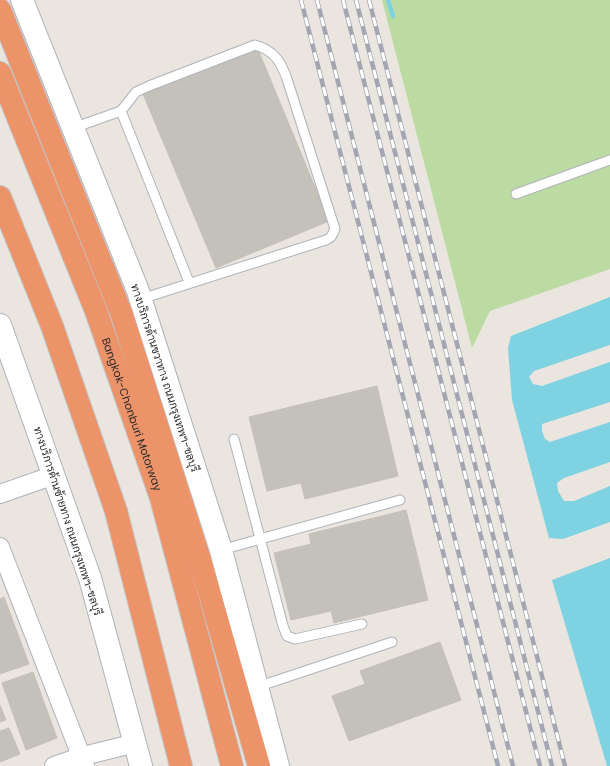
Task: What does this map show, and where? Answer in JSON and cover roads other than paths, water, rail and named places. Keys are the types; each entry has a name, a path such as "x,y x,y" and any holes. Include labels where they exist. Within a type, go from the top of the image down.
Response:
{"highway":[{"path":"0,10 122,315 200,560 258,766"},
{"name":"Bangkok-Chonburi Motorway","path":"0,74 96,310 159,490 232,766"},
{"path":"0,197 52,326 116,511 181,766"}],"main road":[{"name":"ทางบริการด้านขวาทาง ถนนกรุงเทพฯ-ชลบุรี","path":"22,0 138,291 139,299 221,550 278,766"},
{"name":"ทางบริการด้านซ้ายทาง ถนนกรุงเทพฯ-ชลบุรี","path":"2,336 54,475 90,578 141,766"}],"street":[{"path":"0,494 54,475"},
{"path":"0,547 84,761"},
{"path":"54,766 84,761 136,743"}],"lane":[{"path":"73,128 121,111 136,92 149,86 255,46 272,52 282,65 335,229 334,233 326,240 139,299"},
{"path":"121,111 189,282"},
{"path":"516,194 610,160"},
{"path":"234,439 287,636 295,639 362,624"},
{"path":"221,550 400,500"},
{"path":"257,686 392,642"}],"water":[{"path":"610,297 610,345 534,371 529,377 533,384 542,386 610,362 610,402 542,424 542,431 545,439 550,442 610,422 610,462 564,478 557,483 558,491 564,501 574,501 610,486 610,522 563,539 549,538 512,400 508,348 511,336"},
{"path":"610,558 610,766 607,766 552,580"}],"waterway":[{"path":"388,0 393,16"}],"railway":[{"path":"301,0 498,766"},
{"path":"317,0 513,766"},
{"path":"343,0 540,766"},
{"path":"356,0 552,766"},
{"path":"369,0 565,766"}]}
